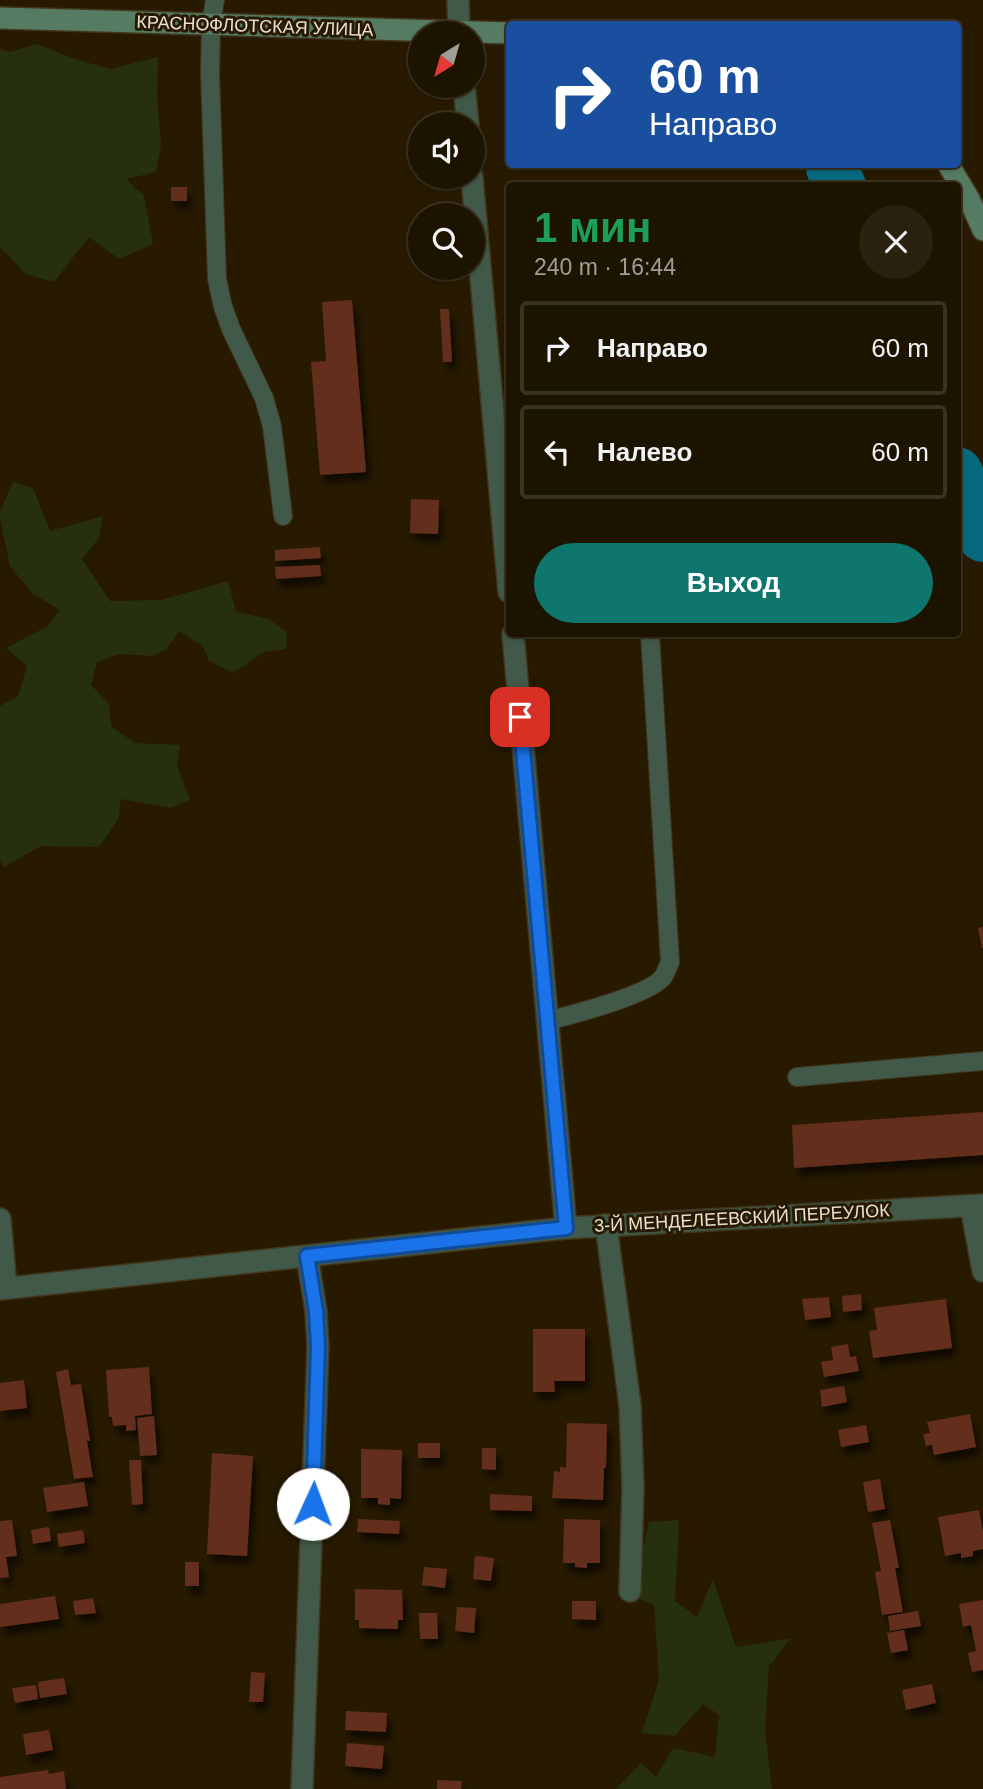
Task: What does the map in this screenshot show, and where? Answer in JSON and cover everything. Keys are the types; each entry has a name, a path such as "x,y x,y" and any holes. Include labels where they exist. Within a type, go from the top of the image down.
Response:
{"street":[{"path":"458,0 459,21"},
{"name":"КРАСНОФЛОТСКАЯ УЛИЦА","path":"0,18 408,31"},
{"name":"КРАСНОФЛОТСКАЯ УЛИЦА","path":"485,33 506,33"},
{"path":"961,186 983,230"},
{"path":"473,189 506,528"},
{"path":"513,637 566,1228"},
{"path":"977,1206 983,1271"},
{"name":"3-Й МЕНДЕЛЕЕВСКИЙ ПЕРЕУЛОК","path":"3,1288 566,1228 977,1206"},
{"path":"0,1219 3,1288"},
{"path":"606,1225 630,1405 633,1488 630,1591"},
{"path":"302,1789 318,1347 316,1311 307,1256"}],"lane":[{"path":"215,0 209,75 217,279 231,329 264,398 272,426 283,516"},
{"path":"548,1021 594,1009 650,987 662,978 670,962 650,637"},
{"path":"797,1077 983,1061"}],"green space":[{"path":"37,44 110,69 158,57 157,93 161,145 156,172 126,179 144,196 153,244 119,259 89,237 54,282 26,274 0,247 0,49 10,52"},
{"path":"13,482 33,488 50,531 103,516 99,538 82,559 110,601 161,600 228,581 236,612 269,619 287,633 286,649 264,652 233,673 209,661 203,646 179,631 166,650 151,656 119,654 97,662 91,685 109,704 111,726 135,743 180,745 177,765 190,800 171,808 121,799 118,820 99,847 41,846 4,867 0,861 0,706 18,696 27,666 6,648 48,626 60,610 32,593 10,566 0,511"},
{"path":"679,1520 675,1601 697,1617 713,1579 736,1647 791,1638 769,1666 765,1730 772,1789 616,1789 641,1763 656,1777 673,1748 715,1757 719,1715 703,1704 675,1736 642,1733 659,1679 654,1605 632,1595 649,1522"}],"building":[{"path":"171,187 187,187 187,201 171,201"},
{"path":"352,300 366,472 320,475 311,362 326,361 322,302"},
{"path":"440,309 449,309 452,362 443,362"},
{"path":"411,499 439,500 438,534 410,533"},
{"path":"320,547 321,558 275,561 275,550"},
{"path":"320,565 321,576 276,579 275,567"},
{"path":"983,927 983,948 982,948 978,928"},
{"path":"983,1112 983,1155 794,1168 792,1125"},
{"path":"861,1294 862,1310 843,1312 842,1296"},
{"path":"829,1297 831,1317 805,1320 802,1299"},
{"path":"946,1299 952,1348 873,1358 869,1331 877,1330 874,1308"},
{"path":"533,1329 585,1329 585,1381 554,1381 555,1392 533,1392"},
{"path":"848,1344 850,1357 856,1356 859,1371 824,1377 821,1362 833,1360 831,1347"},
{"path":"149,1367 152,1414 135,1416 136,1430 126,1431 126,1425 113,1426 112,1417 109,1417 106,1370"},
{"path":"68,1369 71,1385 81,1384 93,1477 74,1479 56,1372"},
{"path":"24,1380 27,1408 0,1411 0,1383"},
{"path":"844,1386 847,1402 822,1407 820,1390"},
{"path":"970,1414 976,1447 934,1455 932,1445 926,1446 923,1434 930,1433 927,1422"},
{"path":"154,1416 157,1455 140,1456 137,1418"},
{"path":"567,1423 607,1424 603,1500 552,1498 554,1471 560,1472 560,1467 566,1468"},
{"path":"866,1425 869,1442 841,1447 838,1430"},
{"path":"418,1443 440,1443 440,1458 418,1458"},
{"path":"482,1448 496,1448 496,1470 482,1469"},
{"path":"361,1449 402,1450 401,1499 390,1498 390,1505 378,1504 378,1498 361,1498"},
{"path":"212,1453 253,1456 247,1556 207,1554"},
{"path":"129,1460 141,1460 143,1504 132,1505"},
{"path":"880,1479 885,1509 868,1512 863,1482"},
{"path":"84,1482 88,1506 47,1512 43,1488"},
{"path":"490,1494 532,1496 532,1511 490,1510"},
{"path":"979,1510 983,1549 973,1551 973,1556 961,1558 961,1553 945,1556 938,1517"},
{"path":"358,1519 400,1521 399,1534 357,1532"},
{"path":"564,1519 600,1520 600,1563 587,1563 587,1568 575,1567 575,1563 563,1563"},
{"path":"12,1520 17,1556 6,1557 9,1577 0,1578 0,1521"},
{"path":"890,1520 899,1568 895,1568 903,1612 882,1615 875,1572 881,1571 872,1523"},
{"path":"49,1527 51,1541 33,1544 31,1530"},
{"path":"83,1530 85,1543 59,1547 57,1534"},
{"path":"475,1556 494,1558 491,1581 473,1579"},
{"path":"185,1562 199,1562 199,1586 185,1586"},
{"path":"424,1567 447,1569 445,1588 422,1585"},
{"path":"355,1589 402,1590 403,1620 398,1620 398,1629 359,1628 359,1620 355,1620"},
{"path":"55,1596 59,1619 0,1627 0,1604"},
{"path":"93,1598 96,1613 75,1615 73,1601"},
{"path":"983,1600 983,1670 972,1672 968,1653 976,1651 971,1625 963,1627 959,1604"},
{"path":"572,1601 596,1601 596,1620 572,1619"},
{"path":"457,1607 476,1608 474,1633 455,1631"},
{"path":"918,1611 921,1626 890,1631 888,1616"},
{"path":"419,1613 437,1613 438,1639 420,1639"},
{"path":"904,1630 908,1650 891,1653 887,1633"},
{"path":"251,1672 265,1673 263,1702 249,1702"},
{"path":"64,1678 67,1694 40,1698 38,1682"},
{"path":"932,1684 936,1703 906,1710 902,1690"},
{"path":"36,1685 38,1699 15,1703 12,1688"},
{"path":"346,1711 387,1713 386,1732 345,1730"},
{"path":"49,1730 53,1750 26,1755 23,1734"},
{"path":"347,1743 384,1746 382,1769 345,1766"},
{"path":"48,1770 49,1774 64,1771 66,1789 0,1789 0,1777"},
{"path":"437,1780 462,1781 461,1789 437,1789"}],"waterway":[{"path":"832,168 838,182"},
{"path":"961,483 983,536"}],"route":[{"path":"313,1504 318,1347 316,1311 307,1256 566,1228 520,717"}]}
